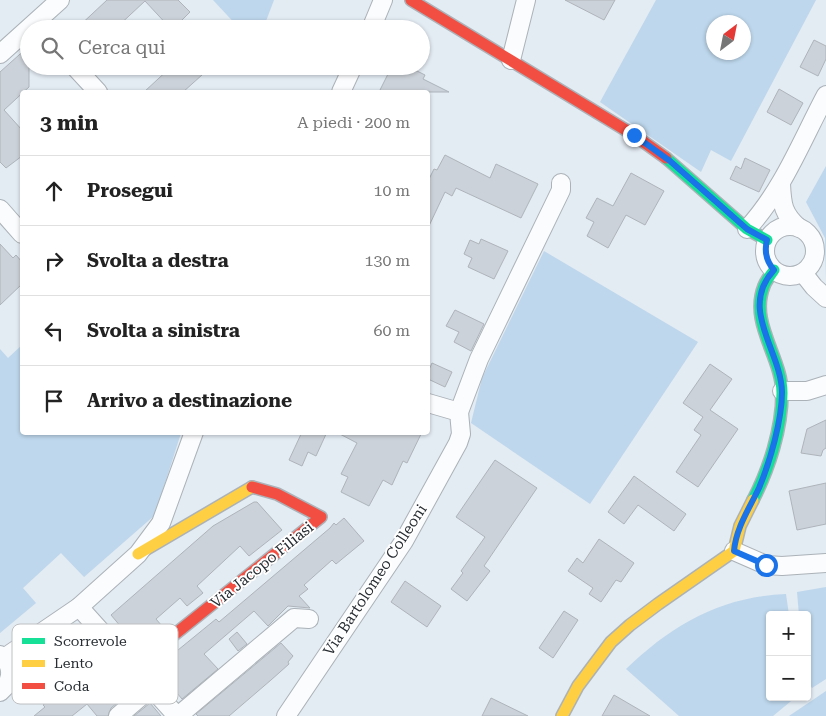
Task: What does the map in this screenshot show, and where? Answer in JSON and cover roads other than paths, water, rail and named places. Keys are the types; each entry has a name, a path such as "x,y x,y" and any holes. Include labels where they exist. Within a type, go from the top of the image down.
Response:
{"street":[{"path":"42,20 60,0"},
{"path":"375,20 383,0"},
{"path":"411,0 634,135 670,161 747,229 767,240"},
{"path":"511,60 526,0"},
{"path":"0,54 20,39"},
{"path":"82,75 96,90"},
{"path":"342,90 349,75"},
{"path":"747,229 762,212 820,121 826,94"},
{"name":"Via Bartolomeo Colleoni","path":"286,716 404,541 458,443 460,412 480,359 562,190 561,183"},
{"path":"780,184 784,212 788,219 810,236 815,250 811,265 804,273 786,276 774,270 766,259 765,247 767,240 777,230 784,227 799,228"},
{"path":"0,209 20,232"},
{"path":"562,716 578,686 611,642 636,620 734,551 738,530 764,474 776,430 782,391 779,375 767,342 760,310 761,289 767,277 774,270"},
{"path":"804,273 814,288 826,298"},
{"path":"782,391 807,391 826,385"},
{"path":"430,404 460,412"},
{"name":"Via Jacopo Filiasi","path":"138,554 161,523 193,435"},
{"name":"Via Jacopo Filiasi","path":"52,624 79,606 138,554 250,487 259,487 320,517 178,632"},
{"path":"734,551 766,565 782,566 826,563"},
{"path":"79,606 95,624"},
{"path":"167,704 178,716 294,618 309,620"},
{"name":"Via Jacopo Filiasi","path":"0,692 6,686 10,676 10,668 2,657"},
{"path":"118,716 133,704"}]}
